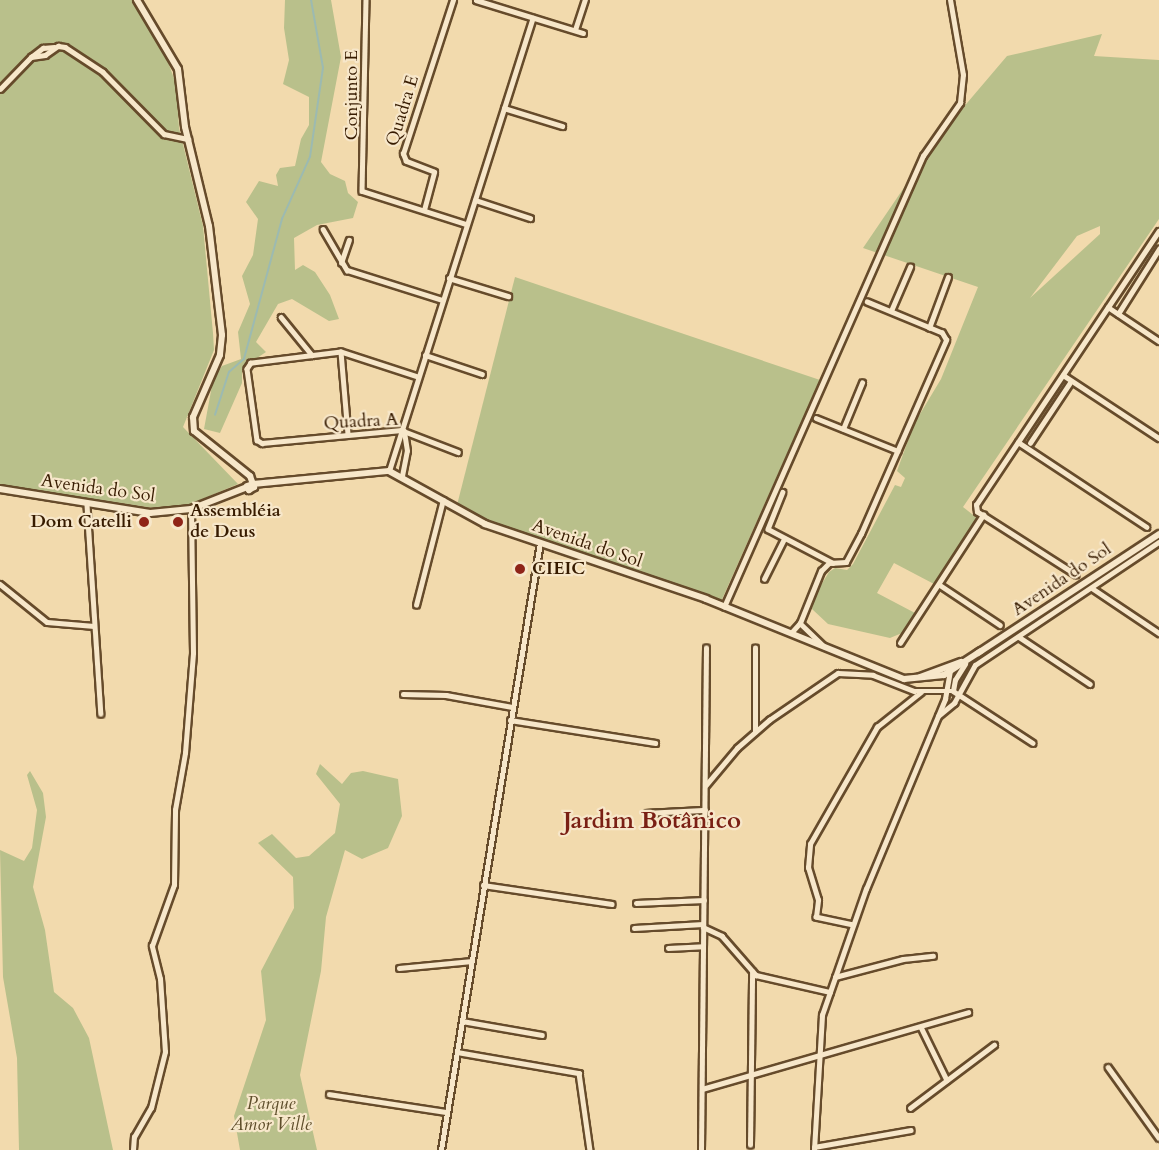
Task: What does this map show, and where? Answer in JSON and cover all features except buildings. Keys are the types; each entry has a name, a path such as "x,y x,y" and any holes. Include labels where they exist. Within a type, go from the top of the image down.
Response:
{"street":[{"path":"137,0 178,69 188,139 209,226 222,335 220,355 204,386 192,425 198,436 250,476 251,487"},
{"name":"Conjunto E","path":"366,0 362,190 424,210"},
{"name":"Quadra E","path":"424,210 434,172 406,161 403,154 453,0"},
{"path":"476,0 583,33"},
{"path":"575,30 585,0"},
{"path":"724,607 923,156 960,103 963,75 950,0"},
{"path":"389,471 533,18"},
{"path":"0,89 31,57 45,55 54,47 73,50 103,72 164,134 188,139"},
{"path":"504,108 562,126"},
{"path":"475,200 530,218"},
{"path":"424,210 466,224"},
{"path":"323,229 347,270 442,300"},
{"path":"1076,575 977,512 976,505 1125,279 1156,240 1159,231"},
{"path":"341,262 349,240"},
{"path":"1118,314 1159,249"},
{"path":"891,311 910,267"},
{"path":"929,328 948,277"},
{"path":"449,278 508,296"},
{"path":"1125,279 1136,285"},
{"path":"783,492 768,524 771,532 833,562 843,563 850,554 898,451 946,340 944,335 867,302"},
{"path":"1108,307 1159,341"},
{"path":"281,317 312,355 340,352 418,377"},
{"path":"340,352 348,434"},
{"name":"Quadra A","path":"312,355 248,366 258,440 262,443 402,429 458,452"},
{"path":"425,355 482,374"},
{"path":"1063,375 1159,438"},
{"path":"843,429 862,383"},
{"path":"1030,443 1070,384"},
{"path":"1039,408 1050,414"},
{"path":"816,418 898,451"},
{"path":"402,429 407,451 402,476"},
{"path":"1018,442 1146,527"},
{"name":"Avenida do Sol","path":"0,489 87,505 150,513 191,509 266,483 389,471 402,476 485,524 724,607 896,677 947,672 965,664 981,651"},
{"path":"416,604 443,500"},
{"path":"87,505 101,714"},
{"path":"133,1150 132,1141 151,1108 165,1052 160,979 152,946 174,885 175,810 189,723 193,653 191,509"},
{"path":"900,642 940,585 983,515"},
{"name":"Avenida do Sol","path":"947,672 1159,534"},
{"path":"764,579 784,539"},
{"path":"937,717 952,704 956,692 975,665 1159,542"},
{"path":"441,1150 540,543"},
{"path":"790,633 800,623 816,580 824,567 833,562"},
{"path":"0,584 47,622 94,626"},
{"path":"940,585 1000,625"},
{"path":"1092,588 1159,633"},
{"path":"800,623 827,650"},
{"path":"1019,637 1090,684"},
{"path":"701,1150 706,648"},
{"path":"755,648 755,732"},
{"path":"954,682 965,664"},
{"path":"706,785 755,732 816,684 838,672 873,675 923,691 944,689 956,692 1033,743"},
{"path":"947,672 954,682 956,692"},
{"path":"911,1130 814,1149 821,1020 853,925 945,699 947,672"},
{"path":"853,925 816,918 818,900 807,859 810,844 877,727 923,691"},
{"path":"403,694 446,695 512,707"},
{"path":"945,699 952,704"},
{"path":"510,720 655,743"},
{"path":"646,813 705,810"},
{"path":"483,885 612,904"},
{"path":"636,903 704,900"},
{"path":"634,928 704,925 722,936 752,972 830,992"},
{"path":"668,948 703,946"},
{"path":"835,978 903,959 933,956"},
{"path":"399,968 471,961"},
{"path":"750,1145 752,972"},
{"path":"702,1089 968,1012"},
{"path":"462,1021 542,1035"},
{"path":"921,1027 947,1080"},
{"path":"910,1108 994,1045"},
{"path":"457,1052 579,1073 590,1150"},
{"path":"1108,1067 1159,1138"},
{"path":"329,1094 447,1112"}],"green space":[{"path":"0,0 132,0 163,48 176,84 179,128 203,226 214,350 183,427 238,484 186,506 153,508 0,485"},
{"path":"285,0 331,0 341,57 321,162 330,174 345,181 348,193 358,202 353,218 317,225 294,238 295,270 303,265 315,272 330,295 339,319 329,321 292,299 278,304 256,342 266,352 242,368 242,383 220,433 204,429 213,380 222,366 241,359 238,332 250,304 242,276 253,255 258,219 246,202 259,181 278,186 276,175 280,168 295,166 301,139 309,125 309,97 283,84 289,60 284,28"},
{"path":"1102,34 1094,56 1159,60 1159,219 963,507 977,518 934,584 894,563 877,593 915,613 902,633 890,638 828,624 812,609 815,595 829,572 835,568 847,570 853,564 895,485 901,487 905,478 897,471 914,424 941,379 978,287 863,248 939,136 1007,56","holes":["1100,226 1100,234 1030,298 1077,236"]},
{"path":"515,277 820,380 719,606 456,509"},
{"name":"Parque Amor Ville","path":"320,764 342,784 351,773 363,771 398,779 402,816 388,848 362,859 345,850 326,917 321,971 300,1075 317,1150 240,1150 234,1116 266,1020 261,971 294,908 293,877 258,843 272,834 296,858 309,856 335,833 340,804 316,774"},
{"path":"30,771 43,793 46,817 33,887 45,930 54,992 73,1008 89,1038 113,1150 19,1150 17,1058 3,977 0,850 24,861 32,848 37,810 27,775"}],"waterway":[{"path":"215,415 229,372 244,359 282,219 310,157 323,68 311,0"}],"place":[{"name":"Dom Catelli","path":"144,522"},
{"name":"Assembléia de Deus","path":"178,522"},
{"name":"CIEIC","path":"520,569"}],"district":[{"name":"Jardim Botânico","path":"652,821"}]}
